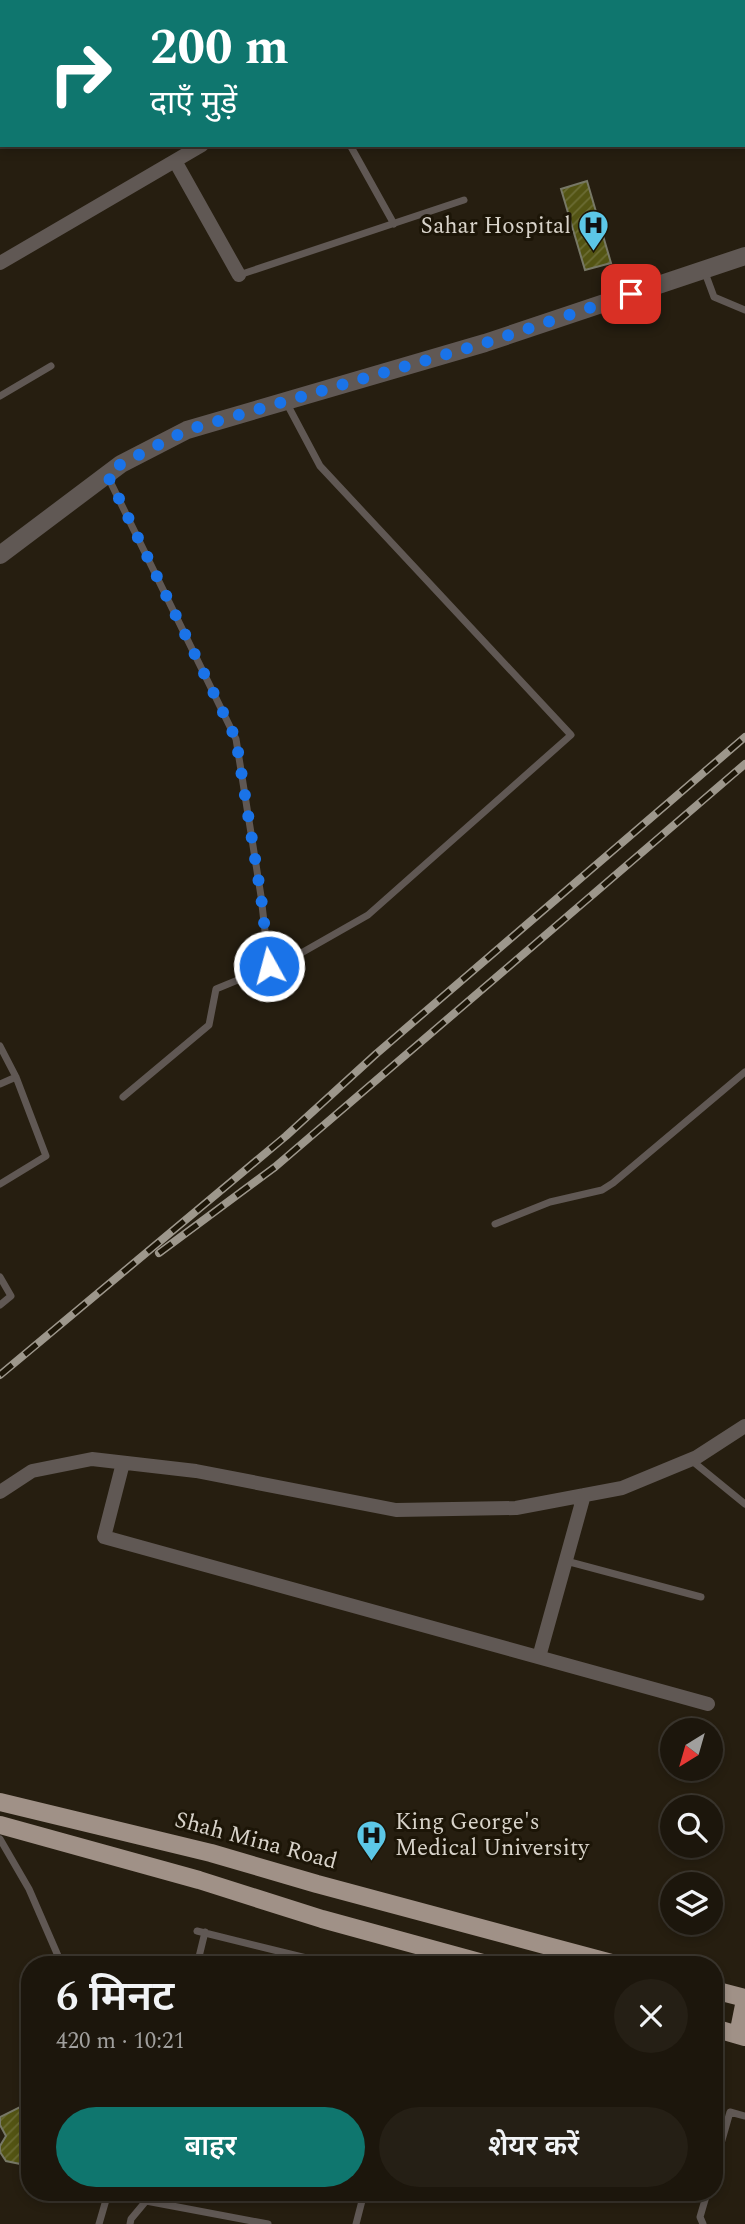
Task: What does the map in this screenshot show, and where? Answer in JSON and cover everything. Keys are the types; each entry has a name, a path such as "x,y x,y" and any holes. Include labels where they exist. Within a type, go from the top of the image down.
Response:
{"main road":[{"name":"Shah Mina Road","path":"0,1802 212,1853 563,1956"},
{"path":"0,1825 457,1956"},
{"path":"309,1915 317,1884"},
{"path":"723,1993 745,1999 741,2036 723,2031"}],"street":[{"path":"0,263 199,147"},
{"path":"175,161 239,275"},
{"path":"0,555 121,464 187,430 485,343 745,256"},
{"path":"0,1492 33,1471 92,1459 196,1471 396,1510 516,1508 621,1488 691,1460 744,1430"},
{"path":"124,1462 104,1537 708,1704"},
{"path":"538,1657 584,1495"}],"lane":[{"path":"351,147 394,224"},
{"path":"239,275 464,200"},
{"path":"704,270 714,297 745,310"},
{"path":"0,395 51,366"},
{"path":"123,1097 209,1025 216,989 296,956 368,915 571,735 320,466 286,401"},
{"path":"107,474 236,739 261,896 269,966"},
{"path":"0,1046 16,1077 46,1156 0,1184"},
{"path":"495,1224 550,1202 602,1190 745,1072"},
{"path":"0,1084 16,1077"},
{"path":"0,1277 11,1296 0,1305"},
{"path":"691,1460 745,1504"},
{"path":"565,1561 701,1597"},
{"path":"0,1839 29,1889 58,1956"},
{"path":"198,1956 201,1931 300,1956"},
{"path":"723,2136 730,2112 745,2116"},
{"path":"99,2224 106,2201"},
{"path":"130,2224 143,2201"},
{"path":"164,2201 268,2224"},
{"path":"356,2224 362,2201"},
{"path":"703,2224 700,2217 705,2201"}],"building":[{"path":"587,181 611,263 585,270 561,189"},
{"path":"21,2106 21,2164 6,2161 0,2152 0,2146 6,2136 0,2125 0,2117"}],"railway":[{"path":"0,1375 286,1136 376,1054 745,737"},
{"path":"159,1253 275,1167 745,764"}],"place":[{"name":"Sahar Hospital","path":"594,253"},
{"name":"King George's Medical University","path":"372,1862"}],"route":[{"path":"269,966 261,896 236,739 107,474 187,430 485,343 631,294"}]}
